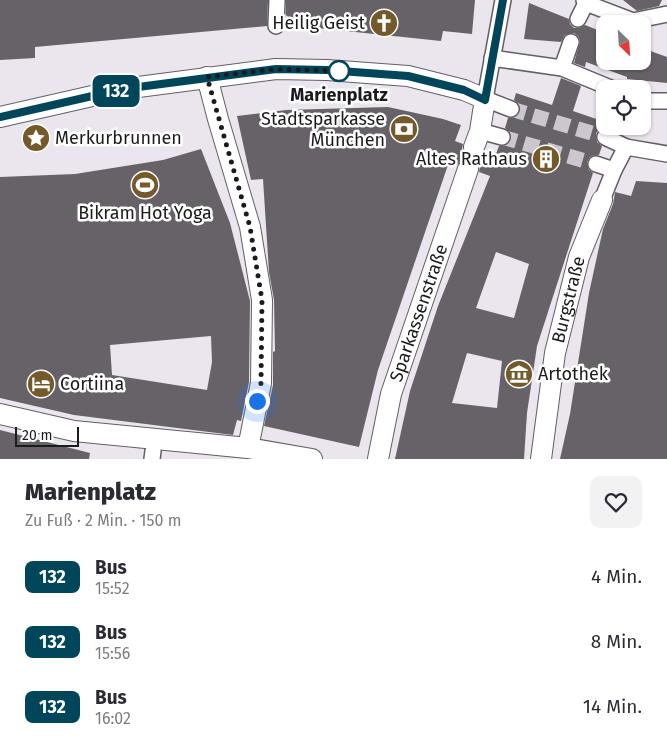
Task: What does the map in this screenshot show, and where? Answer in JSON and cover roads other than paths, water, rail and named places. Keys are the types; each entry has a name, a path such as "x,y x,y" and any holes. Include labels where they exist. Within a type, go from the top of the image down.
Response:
{"street":[{"path":"276,26 277,0"},
{"path":"502,137 477,139 503,0"},
{"path":"578,19 585,1 633,21 667,14"},
{"path":"562,68 571,42"},
{"path":"492,58 562,68 596,82"},
{"path":"0,117 123,89 276,69 408,76 464,90 510,110"},
{"path":"207,77 250,227 262,300 261,383 248,448"},
{"path":"651,101 667,101"},
{"path":"605,137 626,146 667,154"},
{"name":"Burgstraße","path":"541,459 555,352 580,257 614,170 626,146"},
{"path":"596,164 614,170"},
{"name":"Sparkassenstraße","path":"378,459 391,394 468,168"},
{"path":"0,414 74,431 248,448 312,459"}],"tunnel":[{"path":"511,109 605,137"},
{"path":"502,137 596,164"}],"place":[{"name":"Heilig Geist","path":"384,23"},
{"name":"Marienplatz","path":"339,71"},
{"name":"Stadtsparkasse München","path":"404,129"},
{"name":"Merkurbrunnen","path":"36,138"},
{"name":"Altes Rathaus","path":"546,159"},
{"name":"Bikram Hot Yoga","path":"145,185"},
{"name":"Artothek","path":"519,374"},
{"name":"Cortiina","path":"41,384"}]}
